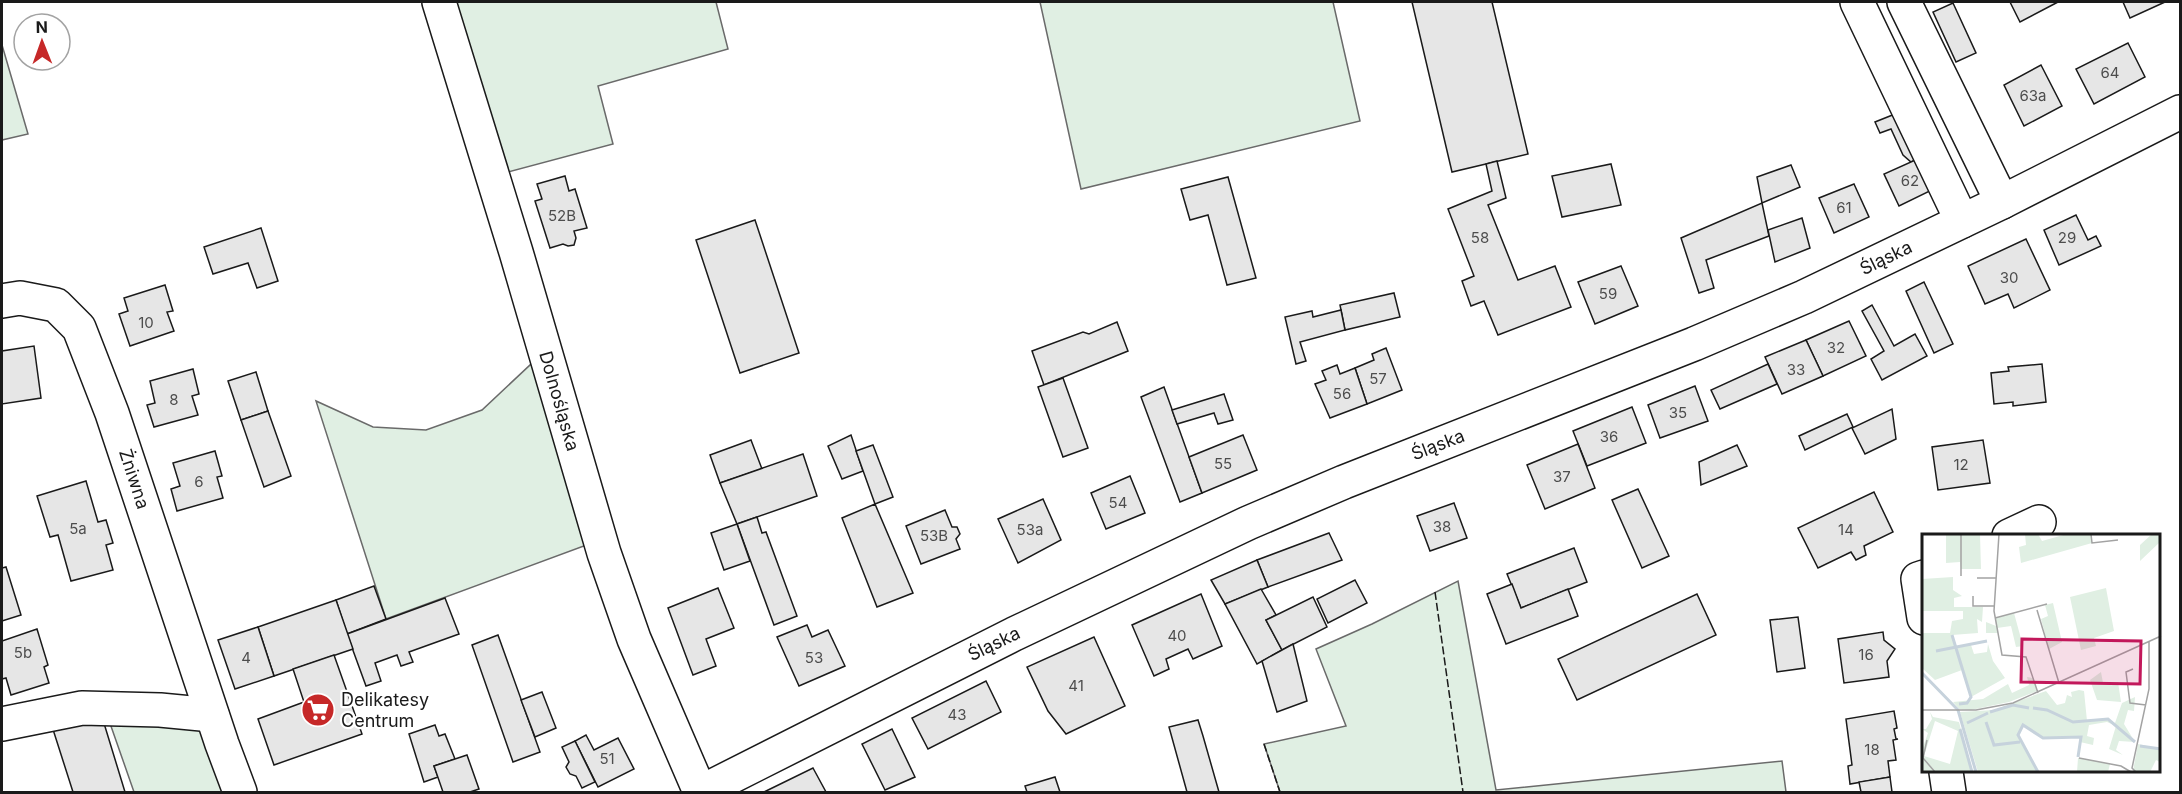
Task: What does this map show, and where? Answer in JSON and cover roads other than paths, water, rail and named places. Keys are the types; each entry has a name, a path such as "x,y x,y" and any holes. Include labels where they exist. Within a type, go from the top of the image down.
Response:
{"street":[{"name":"Dolnośląska","path":"439,2 604,553 634,639 700,792"},
{"path":"1857,2 1962,221"},
{"path":"1904,2 2002,202"},
{"name":"Śląska","path":"700,792 1014,634 1248,523 1344,482 1804,297 2002,202 2181,112"},
{"name":"Żniwna","path":"2,301 20,298 56,305 79,328 112,413 212,715 240,792"},
{"path":"2013,534 2039,522"},
{"path":"1922,578 1918,579 1922,605"},
{"path":"2,724 82,708 160,710 212,715"},
{"path":"1946,773 1949,792"}],"place":[{"name":"Delikatesy Centrum","path":"318,710"}]}
